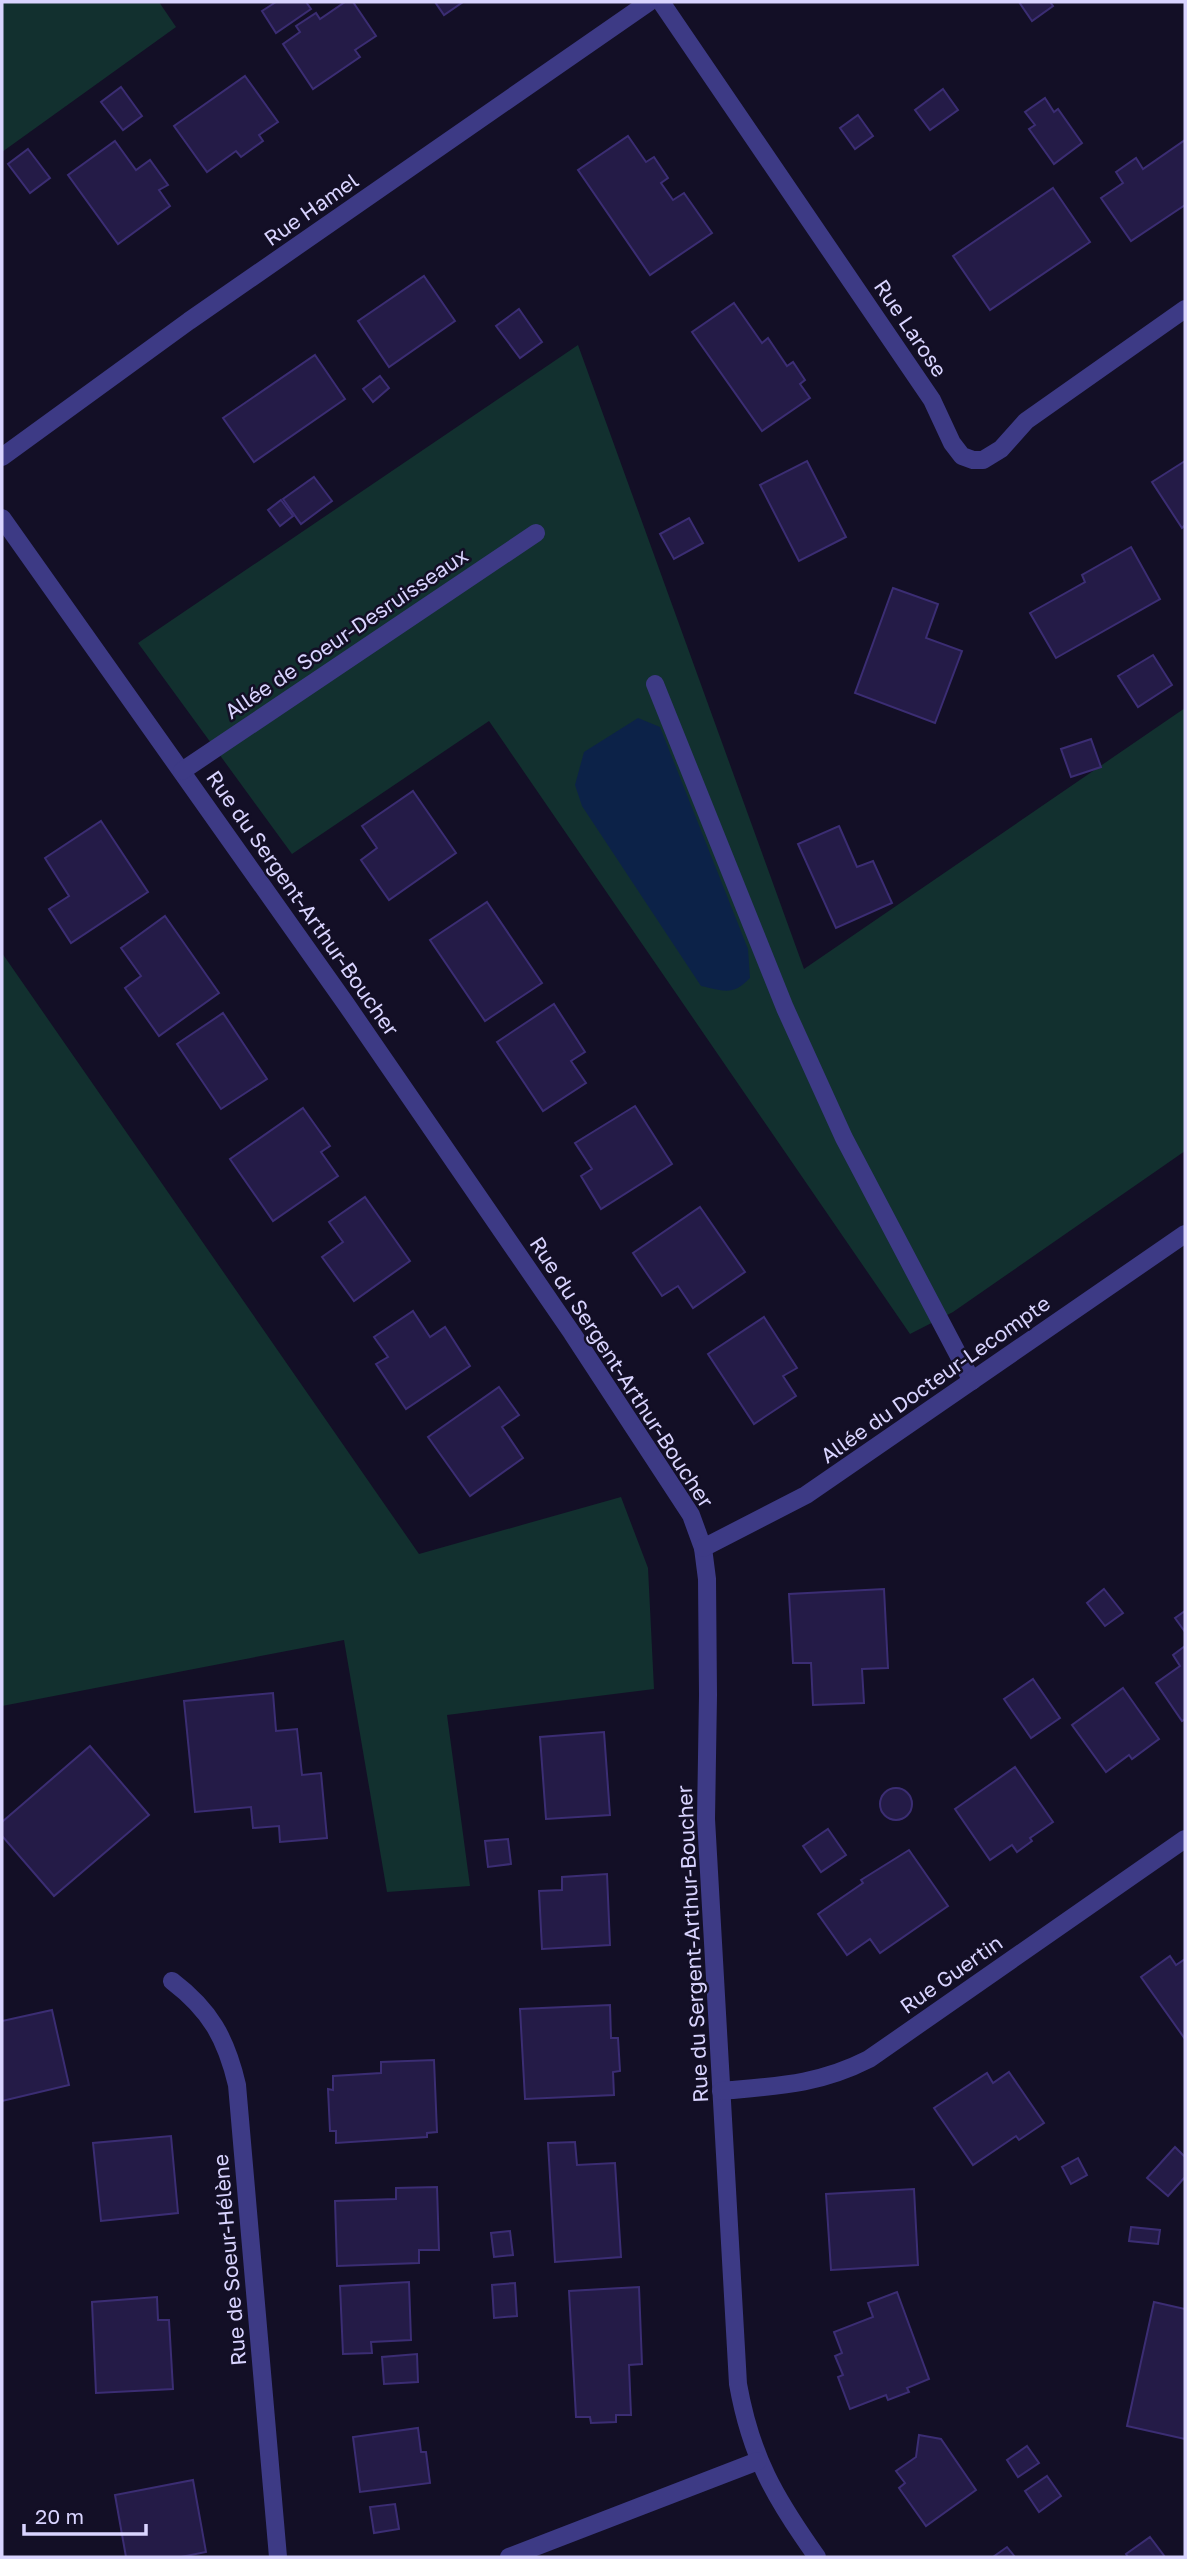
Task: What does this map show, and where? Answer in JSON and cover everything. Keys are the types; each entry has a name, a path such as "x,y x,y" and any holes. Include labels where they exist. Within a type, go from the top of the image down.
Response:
{"street":[{"name":"Rue Hamel","path":"2,457 189,321 649,2"},
{"name":"Rue Larose","path":"662,2 932,400 952,443 962,456 973,460 992,457 1026,421 1185,309"},
{"name":"Rue du Sergent-Arthur-Boucher","path":"2,518 339,993 587,1356 691,1516 703,1548 707,1579 706,1819 738,2384 749,2436 758,2461 782,2507 817,2557"},
{"name":"Allée de Soeur-Desruisseaux","path":"183,771 536,533"},
{"path":"655,684 785,1008 838,1126 972,1381"},
{"name":"Allée du Docteur-Lecompte","path":"703,1548 806,1495 1185,1234"},
{"name":"Rue Guertin","path":"721,2091 820,2080 869,2059 1185,1839"},
{"name":"Rue de Soeur-Hélène","path":"172,1981 192,1996 215,2026 231,2060 237,2085 278,2557"},
{"path":"509,2557 758,2461"}],"green space":[{"path":"2,2 159,2 176,27 2,152"},
{"path":"578,345 804,969 1185,708 1185,1151 953,1312 910,1334 489,721 292,854 138,643"},
{"path":"2,953 419,1554 621,1497 648,1568 654,1689 447,1715 470,1886 387,1892 344,1640 2,1706"}],"water":[{"path":"638,718 660,727 748,949 750,978 733,990 701,986 582,806 575,785 584,752"}],"building":[{"path":"276,2 306,2 311,9 276,33 262,11"},
{"path":"345,2 353,2 376,36 355,50 360,57 313,89 283,44 300,32 296,26 316,13 320,19"},
{"path":"435,2 463,2 444,15"},
{"path":"1019,2 1050,2 1053,6 1032,21"},
{"path":"245,76 278,122 259,135 263,141 241,157 236,151 207,172 174,126"},
{"path":"121,87 142,116 123,130 101,102"},
{"path":"943,89 958,110 930,130 915,110"},
{"path":"1045,98 1054,112 1058,109 1082,143 1054,164 1029,129 1035,125 1025,112"},
{"path":"858,115 873,136 855,149 840,128"},
{"path":"628,136 646,162 654,157 668,178 661,183 673,200 684,193 712,233 650,275 578,170"},
{"path":"1185,140 1185,205 1131,241 1101,198 1123,183 1116,172 1136,158 1143,169"},
{"path":"115,141 136,170 150,160 168,185 159,190 170,206 118,244 68,175"},
{"path":"28,149 50,178 30,193 8,164"},
{"path":"1053,188 1090,242 990,310 953,256"},
{"path":"424,276 455,321 389,367 358,321"},
{"path":"734,303 762,343 768,338 787,366 793,362 805,380 800,384 810,398 762,431 692,332"},
{"path":"519,309 542,342 520,358 496,326"},
{"path":"315,355 345,399 254,462 223,418"},
{"path":"380,376 389,388 373,402 363,389"},
{"path":"807,461 846,537 799,561 760,485"},
{"path":"1185,461 1185,525 1182,528 1152,482"},
{"path":"314,477 332,501 301,524 283,499"},
{"path":"281,500 293,516 280,526 268,510"},
{"path":"689,518 703,543 674,559 660,534"},
{"path":"1131,547 1160,599 1056,658 1030,613 1085,582 1082,575"},
{"path":"893,588 938,604 926,638 962,651 935,723 855,693"},
{"path":"1153,655 1172,685 1138,707 1118,676"},
{"path":"1091,739 1101,767 1071,777 1061,749"},
{"path":"413,791 456,853 389,900 361,860 377,848 362,826"},
{"path":"101,821 148,892 71,943 49,909 69,896 45,858"},
{"path":"839,826 857,867 873,861 892,903 836,928 798,844"},
{"path":"487,902 542,983 485,1021 430,940"},
{"path":"165,916 219,993 159,1036 125,988 141,976 121,948"},
{"path":"554,1004 585,1052 571,1061 586,1083 543,1111 497,1042"},
{"path":"223,1013 267,1079 221,1109 177,1044"},
{"path":"635,1106 672,1164 601,1209 581,1176 592,1169 575,1143"},
{"path":"303,1108 330,1146 321,1152 338,1176 273,1221 230,1159"},
{"path":"365,1197 410,1261 354,1301 322,1257 343,1242 329,1222"},
{"path":"700,1207 745,1272 693,1308 678,1286 662,1296 633,1253"},
{"path":"413,1311 430,1337 445,1327 470,1366 406,1409 376,1364 388,1357 374,1337"},
{"path":"764,1317 797,1368 783,1376 796,1396 754,1424 708,1354"},
{"path":"499,1387 519,1415 502,1427 523,1458 470,1496 428,1437"},
{"path":"884,1589 888,1668 862,1669 864,1703 813,1705 811,1663 793,1663 789,1594"},
{"path":"1104,1589 1123,1613 1105,1626 1087,1603"},
{"path":"1185,1611 1185,1632 1175,1618"},
{"path":"1185,1646 1185,1719 1182,1721 1156,1683 1180,1666 1173,1655"},
{"path":"1033,1679 1060,1718 1031,1738 1004,1699"},
{"path":"1123,1688 1159,1739 1132,1759 1129,1755 1106,1772 1072,1725"},
{"path":"273,1693 276,1731 297,1729 302,1775 321,1773 327,1838 280,1842 279,1826 253,1828 251,1807 195,1812 184,1701"},
{"path":"604,1732 610,1815 546,1819 540,1737"},
{"path":"90,1746 149,1815 54,1896 2,1836 2,1822"},
{"path":"1015,1767 1053,1822 1030,1838 1032,1841 1017,1852 1012,1845 990,1860 955,1809"},
{"path":"896,1788 907,1793 912,1804 907,1815 896,1820 885,1815 880,1804 885,1793"},
{"path":"828,1829 846,1855 821,1872 803,1846"},
{"path":"508,1839 511,1864 488,1867 485,1841"},
{"path":"909,1850 948,1906 880,1953 870,1939 847,1955 818,1914 863,1883 861,1880"},
{"path":"607,1874 610,1945 542,1949 539,1891 562,1890 562,1877"},
{"path":"1170,1956 1176,1965 1185,1959 1185,2039 1141,1977"},
{"path":"610,2005 611,2038 618,2038 620,2071 613,2072 614,2095 525,2099 520,2009"},
{"path":"52,2010 69,2085 2,2101 2,2021"},
{"path":"434,2060 437,2132 427,2133 427,2137 336,2143 336,2131 330,2131 328,2089 333,2090 333,2076 381,2073 381,2062"},
{"path":"1009,2072 1044,2123 1019,2140 1016,2136 973,2165 934,2108 987,2073 993,2083"},
{"path":"171,2136 178,2213 101,2221 93,2143"},
{"path":"575,2142 577,2165 615,2163 621,2257 555,2262 548,2143"},
{"path":"1175,2147 1185,2157 1185,2177 1168,2196 1147,2178"},
{"path":"1078,2158 1087,2175 1071,2184 1062,2167"},
{"path":"437,2187 439,2250 419,2250 419,2263 337,2266 335,2201 396,2199 396,2188"},
{"path":"914,2189 918,2265 831,2270 826,2194"},
{"path":"1131,2227 1160,2230 1158,2244 1129,2241"},
{"path":"510,2231 513,2255 494,2257 491,2233"},
{"path":"409,2282 411,2340 371,2342 372,2353 343,2354 340,2286"},
{"path":"515,2283 517,2316 494,2318 492,2285"},
{"path":"639,2287 642,2364 629,2365 631,2415 616,2415 616,2422 591,2423 590,2417 576,2417 569,2291"},
{"path":"897,2292 929,2379 907,2388 909,2392 888,2400 886,2395 850,2409 838,2377 843,2375 835,2356 842,2353 834,2332 873,2317 868,2303"},
{"path":"157,2297 158,2320 169,2320 173,2389 96,2393 92,2302"},
{"path":"1154,2302 1185,2309 1185,2439 1127,2426"},
{"path":"417,2354 418,2382 384,2384 382,2357"},
{"path":"418,2428 421,2452 426,2452 430,2483 360,2492 353,2437"},
{"path":"919,2435 941,2439 976,2490 926,2526 899,2488 905,2483 896,2471 916,2457"},
{"path":"1027,2446 1039,2463 1018,2477 1007,2460"},
{"path":"1047,2476 1061,2496 1039,2512 1025,2491"},
{"path":"193,2480 206,2552 181,2557 126,2557 115,2495"},
{"path":"395,2504 399,2529 374,2533 370,2507"},
{"path":"1150,2537 1165,2557 1128,2557 1126,2554"},
{"path":"1007,2547 1015,2557 993,2557"}]}
